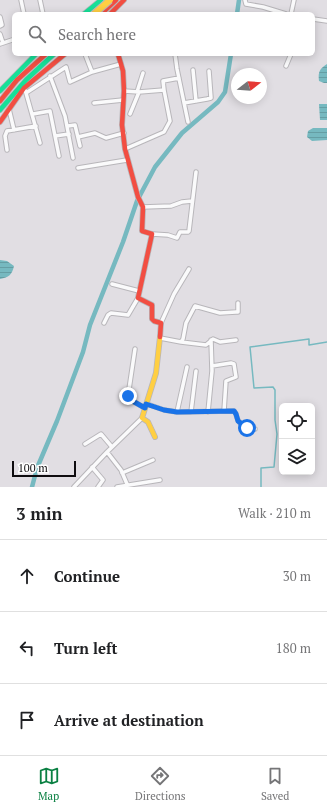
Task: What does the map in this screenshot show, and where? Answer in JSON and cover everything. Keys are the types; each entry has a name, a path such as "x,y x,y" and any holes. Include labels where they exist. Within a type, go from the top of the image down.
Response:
{"main road":[{"path":"89,0 96,12"},
{"path":"96,12 101,0"},
{"path":"96,12 110,0"},
{"path":"96,12 116,0"},
{"path":"112,12 124,0"},
{"path":"0,91 24,64 34,56"},
{"path":"0,101 17,80 44,56"},
{"path":"0,110 34,71 52,56"},
{"path":"0,122 25,90 62,56"},
{"path":"119,56 123,71 124,91 122,125 127,160 141,202 142,231 152,234 138,298 152,305 152,320 161,323 156,373 142,418 148,422 155,436"}],"street":[{"path":"21,0 24,12"},
{"path":"40,0 43,12"},
{"path":"245,0 246,4 279,12"},
{"path":"292,12 294,0"},
{"path":"0,18 2,25 0,26"},
{"path":"315,19 327,21"},
{"path":"0,34 1,43 12,40"},
{"path":"86,56 92,72"},
{"path":"175,56 178,78 188,122"},
{"path":"286,66 290,56"},
{"path":"40,143 25,90 66,67 70,82 92,72 121,64"},
{"path":"193,70 196,101"},
{"path":"184,103 211,98 209,72"},
{"path":"130,114 143,73"},
{"path":"50,76 68,126 73,158"},
{"path":"125,149 164,132 170,121 163,81 178,78"},
{"path":"124,91 138,92 164,90"},
{"path":"94,103 123,100"},
{"path":"9,109 14,130"},
{"path":"33,114 50,111 59,156"},
{"path":"68,126 75,125 80,146"},
{"path":"7,150 6,133 36,126"},
{"path":"78,137 95,133 106,138 124,133"},
{"path":"55,136 69,134"},
{"path":"78,168 127,160"},
{"path":"152,234 168,235 178,238 180,232 189,232 196,172"},
{"path":"141,202 171,206 182,202 192,202"},
{"path":"161,323 174,294 189,269"},
{"path":"112,284 139,291"},
{"path":"104,323 108,315 111,313 128,315 138,298"},
{"path":"181,342 186,323 195,306 220,312 238,312 238,303"},
{"path":"160,338 206,345 211,340"},
{"path":"211,340 220,342 236,340"},
{"path":"208,412 212,366 211,340"},
{"path":"135,349 128,396 129,399 146,406 177,412 235,412 238,421 247,428 255,430"},
{"path":"212,366 231,363 234,364 236,377 226,381 224,411"},
{"path":"177,412 188,367"},
{"path":"191,412 196,372"},
{"path":"74,487 92,467 142,418"},
{"path":"85,444 101,434 112,447"},
{"path":"107,452 122,473 127,484"},
{"path":"122,473 153,460"},
{"path":"92,467 103,480 98,487"},
{"path":"117,487 127,484 160,480"}],"water":[{"path":"327,64 327,83 324,83 319,81 319,73"},
{"path":"319,104 327,104 327,120 320,120"},
{"path":"313,128 327,128 327,140 312,141 307,137 308,131"},
{"path":"0,260 7,261 14,266 10,275 0,279"}],"waterway":[{"path":"237,12 239,0"},
{"path":"32,487 37,468 57,421 83,352 90,325 123,242 137,201 155,167 182,133 218,102 225,92 231,56"},
{"path":"261,487 261,468 274,467 277,434 275,420 275,390 273,387 254,388 250,347 309,339 309,345 327,342"}],"traffic: fast":[{"path":"86,12 101,0"},
{"path":"0,91 34,56"},
{"path":"0,110 26,80 52,56"}],"traffic: slow":[{"path":"96,12 110,0"},
{"path":"155,437 148,422 142,418 156,373 160,337"}],"traffic: jam":[{"path":"103,12 116,0"},
{"path":"112,12 124,0"},
{"path":"0,101 17,80 44,56"},
{"path":"0,122 24,88 63,56"},
{"path":"119,56 123,71 124,91 122,125 125,149 138,197 143,207 142,231 152,234 138,298 152,305 152,319 161,323 160,337"}],"route":[{"path":"128,396 129,399 145,408 146,404 164,410 177,412 234,411 238,421 247,428"}]}
